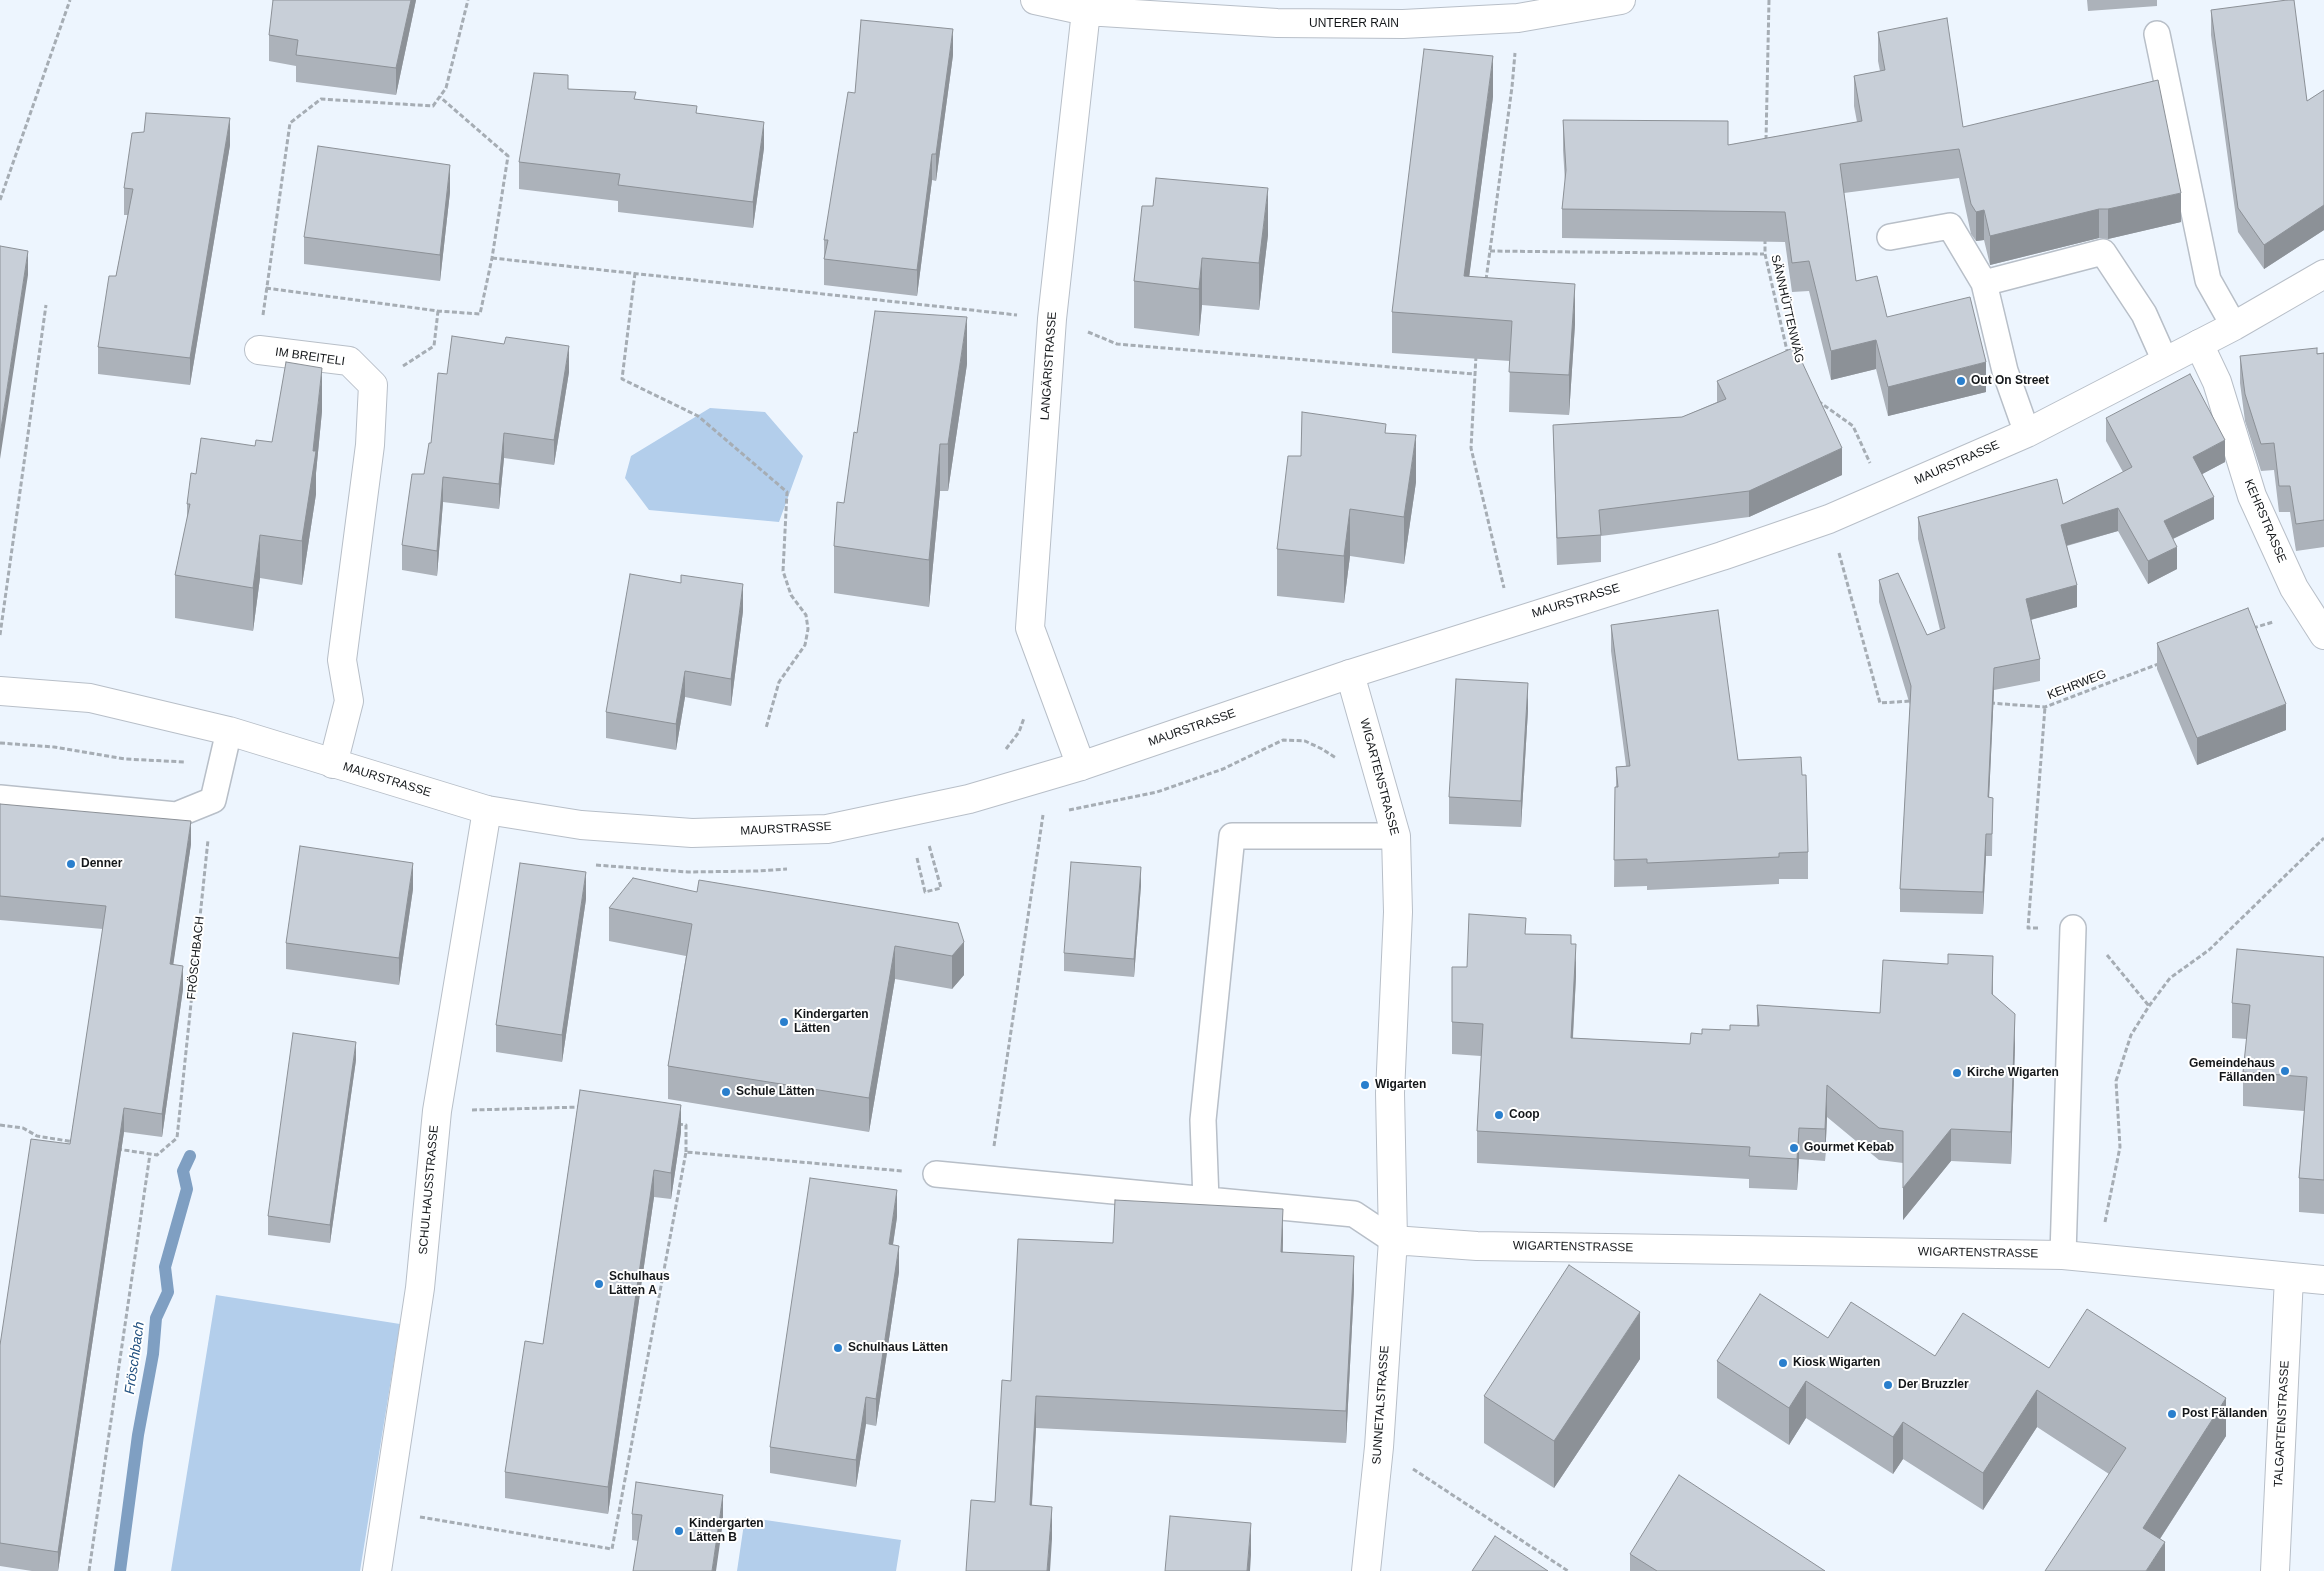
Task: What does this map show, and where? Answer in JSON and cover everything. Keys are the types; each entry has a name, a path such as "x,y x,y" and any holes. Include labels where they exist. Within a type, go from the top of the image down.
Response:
{"street":[{"path":"1035,0 1086,11"},
{"name":"UNTERER RAIN","path":"1086,11 1276,23 1403,24 1518,18 1621,0"},
{"name":"LANGÄRISTRASSE","path":"1081,766 1030,628 1052,319 1086,11"},
{"name":"MAURSTRASSE","path":"0,691 90,698 229,731 487,810 581,825 692,834 827,829 969,799 1081,766 1350,674 1722,556 1829,519 2027,432 2234,326 2324,274"},
{"name":"KEHRSTRASSE","path":"2199,344 2218,382 2252,496 2294,588 2324,635"},
{"name":"IM BREITELI","path":"259,350 349,361 373,385"},
{"path":"333,764 349,701 342,660 370,445 373,385"},
{"name":"WIGARTENSTRASSE","path":"1350,674 1396,836 1398,912 1390,1094 1393,1240 1477,1246 2063,1255 2324,1280"},
{"name":"SCHULHAUSSTRASSE","path":"377,1571 420,1288 436,1110 487,810"},
{"name":"SUNNETALSTRASSE","path":"1366,1571 1379,1447 1393,1240"},
{"name":"TALGARTENSTRASSE","path":"2274,1571 2289,1277"}],"lane":[{"path":"2157,34 2208,280 2234,326"},
{"path":"1890,237 1950,226 1984,283 2005,371 2027,432"},
{"path":"1984,283 2103,252 2144,314 2165,361"},
{"path":"0,798 176,815 212,800 229,731"},
{"path":"1206,1200 1203,1120 1232,836 1396,836"},
{"path":"2063,1255 2073,928"},
{"path":"936,1174 1354,1214 1393,1240"}],"path":[{"path":"0,200 70,0"},
{"path":"266,288 438,311 480,314 492,258 508,156 440,97 446,88 468,0"},
{"path":"1766,141 1769,0"},
{"path":"1485,289 1512,87"},
{"name":"IM BREITELI","path":"259,350 290,123 321,99 433,106 440,97"},
{"name":"SÄNNHÜTTENWÄG","path":"1765,235 1765,254 1788,356"},
{"path":"1490,251 1765,254"},
{"path":"492,258 1052,319 1117,344 1474,374"},
{"path":"635,273 622,379 698,416 787,492 782,571 791,595 806,615 808,629 805,645 779,682 766,728"},
{"path":"0,635 46,304"},
{"path":"373,385 434,346 438,311"},
{"path":"1476,355 1471,448 1512,622"},
{"path":"1817,400 1853,426 1884,496"},
{"path":"1829,519 1880,703 1917,701"},
{"path":"2251,629 2309,612"},
{"name":"KEHRWEG","path":"1980,702 2045,707 2170,659"},
{"path":"2045,707 2028,928 2073,928 2105,953 2149,1006"},
{"path":"1000,753 1008,748 1019,732 1025,713"},
{"name":"FRÖSCHBACH","path":"150,1154 157,1155 177,1138 212,800"},
{"path":"989,1180 1043,815"},
{"path":"2098,1257 2120,1147 2116,1081 2131,1035 2149,1006 2170,978 2209,950 2324,838"},
{"path":"917,858 925,892 941,888 929,844"},
{"path":"436,1110 584,1107"},
{"path":"386,1512 612,1549 686,1152 686,1125 677,1123"},
{"path":"0,1125 23,1128 37,1136 84,1143"},
{"path":"90,1571 150,1154 112,1148"},
{"path":"686,1152 936,1174"},
{"path":"1379,1447 1568,1571"}],"shaded area":[{"path":"710,408 765,412 803,456 779,522 649,510 625,478 631,456"},
{"path":"216,1295 400,1324 360,1571 171,1571"},
{"path":"745,1517 901,1540 896,1571 737,1571"}],"building":[{"path":"273,0 411,0 396,68 296,55 298,40 269,35"},
{"path":"2294,0 2307,101 2324,90 2324,205 2264,245 2238,208 2211,10"},
{"path":"1947,18 1963,127 2158,80 2181,193 2108,209 2099,209 1990,236 1984,210 1976,212 1971,204 1959,149 1840,164 1856,281 1877,276 1887,317 1970,297 1986,362 1888,387 1876,340 1831,351 1809,261 1792,263 1785,212 1562,209 1566,170 1563,120 1728,121 1728,145 1862,121 1854,76 1885,70 1878,32"},
{"path":"861,20 953,29 936,154 932,154 917,270 824,259 828,240 824,240 848,92 855,93"},
{"path":"1424,49 1493,56 1464,276 1575,284 1569,375 1509,372 1512,321 1392,312"},
{"path":"534,73 568,75 568,89 636,92 634,99 697,106 696,113 764,122 753,202 618,185 620,174 519,162"},
{"path":"146,113 230,118 190,358 98,347 109,276 116,276 133,189 124,188 132,133 144,132"},
{"path":"318,146 450,165 440,255 304,237"},
{"path":"1156,178 1268,188 1259,263 1202,258 1199,289 1134,281 1142,206 1153,206"},
{"path":"0,246 28,251 0,435"},
{"path":"875,311 967,317 948,444 940,444 929,560 834,546 837,502 844,503 854,432 857,433"},
{"path":"452,336 504,344 506,337 569,346 554,440 504,433 499,484 443,477 437,551 402,545 412,474 424,474 429,443 431,443 438,373 447,374"},
{"path":"1795,347 1842,448 1749,491 1599,510 1601,535 1557,538 1553,425 1682,417 1726,399 1717,381"},
{"path":"2317,348 2317,354 2324,353 2324,520 2296,524 2290,486 2279,486 2274,443 2261,444 2245,394 2240,356"},
{"path":"286,362 322,368 313,451 316,451 302,541 260,535 253,588 175,575 190,504 187,504 191,473 196,474 201,438 255,446 256,440 272,442"},
{"path":"2190,374 2225,440 2193,457 2214,497 2164,521 2177,547 2148,561 2118,508 2061,525 2077,585 2026,599 2040,659 1994,668 1988,797 1993,798 1992,834 1986,834 1983,892 1900,889 1911,686 1879,580 1898,573 1927,635 1945,628 1918,517 2057,479 2063,504 2132,467 2106,418"},
{"path":"1302,412 1386,424 1385,433 1416,435 1404,517 1350,509 1344,556 1277,549 1288,456 1301,456"},
{"path":"630,574 681,583 681,575 743,584 731,679 685,671 676,724 606,712"},
{"path":"2248,608 2286,704 2197,738 2157,643"},
{"path":"1718,610 1738,760 1801,757 1802,775 1806,775 1808,852 1779,853 1779,857 1647,863 1647,859 1614,860 1615,787 1618,787 1616,767 1630,766 1611,625"},
{"path":"1456,679 1528,683 1521,801 1449,797"},
{"path":"0,804 191,821 170,964 183,966 162,1114 124,1108 58,1552 0,1543 0,1345 31,1139 70,1144 106,906 0,896"},
{"path":"300,846 413,863 399,958 286,943"},
{"path":"1071,862 1141,867 1134,959 1064,953"},
{"path":"520,863 586,872 562,1035 496,1025"},
{"name":"Kindergarten Lätten","path":"633,878 697,892 699,880 958,923 964,942 952,956 895,946 869,1098 668,1066 692,924 609,908"},
{"path":"1469,914 1526,918 1525,934 1571,935 1571,944 1576,944 1571,1038 1690,1044 1691,1033 1702,1034 1702,1029 1730,1030 1730,1025 1759,1026 1757,1005 1880,1013 1883,960 1948,964 1948,954 1993,956 1992,994 2015,1014 2011,1132 1951,1129 1903,1188 1903,1131 1879,1128 1827,1085 1825,1129 1799,1128 1797,1159 1749,1156 1750,1147 1477,1131 1483,1024 1452,1022 1452,967 1467,967"},
{"name":"Gemeindehaus Fällanden","path":"2237,949 2324,957 2324,1180 2299,1178 2307,1077 2243,1072 2250,1005 2232,1003"},
{"path":"293,1033 356,1042 330,1225 268,1216"},
{"name":"Schulhaus Lätten A","path":"580,1090 681,1105 671,1173 654,1170 608,1487 505,1472 525,1341 543,1344"},
{"name":"Schulhaus Lätten","path":"810,1178 897,1190 889,1244 899,1246 876,1399 866,1397 856,1460 770,1447"},
{"path":"1115,1200 1283,1209 1281,1252 1354,1256 1346,1411 1036,1396 1030,1505 1052,1507 1047,1571 966,1571 971,1500 995,1502 1002,1380 1011,1381 1018,1239 1113,1243"},
{"path":"1569,1265 1640,1312 1554,1441 1484,1396"},
{"path":"1760,1294 1828,1338 1851,1302 1935,1356 1963,1313 2049,1368 2087,1309 2226,1398 2143,1528 2165,1542 2146,1571 2045,1571 2126,1448 2037,1390 1983,1473 1903,1422 1893,1437 1806,1381 1789,1408 1717,1361"},
{"path":"1679,1475 1825,1571 1657,1571 1630,1554"},
{"name":"Kindergarten Lätten B","path":"636,1482 723,1495 712,1571 633,1571 642,1515 632,1514"},
{"path":"1170,1516 1251,1523 1247,1571 1165,1571"},
{"path":"1495,1536 1548,1571 1472,1571"}],"waterway":[{"name":"Fröschbach","path":"120,1571 138,1435 153,1354 156,1318 168,1292 165,1267 187,1189 183,1171 190,1156"}],"place":[{"name":"Out On Street","path":"1961,381"},
{"name":"Denner","path":"71,864"},
{"name":"Kindergarten Lätten","path":"784,1022"},
{"name":"Gemeindehaus Fällanden","path":"2285,1071"},
{"name":"Kirche Wigarten","path":"1957,1073"},
{"name":"Wigarten","path":"1365,1085"},
{"name":"Schule Lätten","path":"726,1092"},
{"name":"Coop","path":"1499,1115"},
{"name":"Gourmet Kebab","path":"1794,1148"},
{"name":"Schulhaus Lätten A","path":"599,1284"},
{"name":"Schulhaus Lätten","path":"838,1348"},
{"name":"Kiosk Wigarten","path":"1783,1363"},
{"name":"Der Bruzzler","path":"1888,1385"},
{"name":"Post Fällanden","path":"2172,1414"},
{"name":"Kindergarten Lätten B","path":"679,1531"}]}
